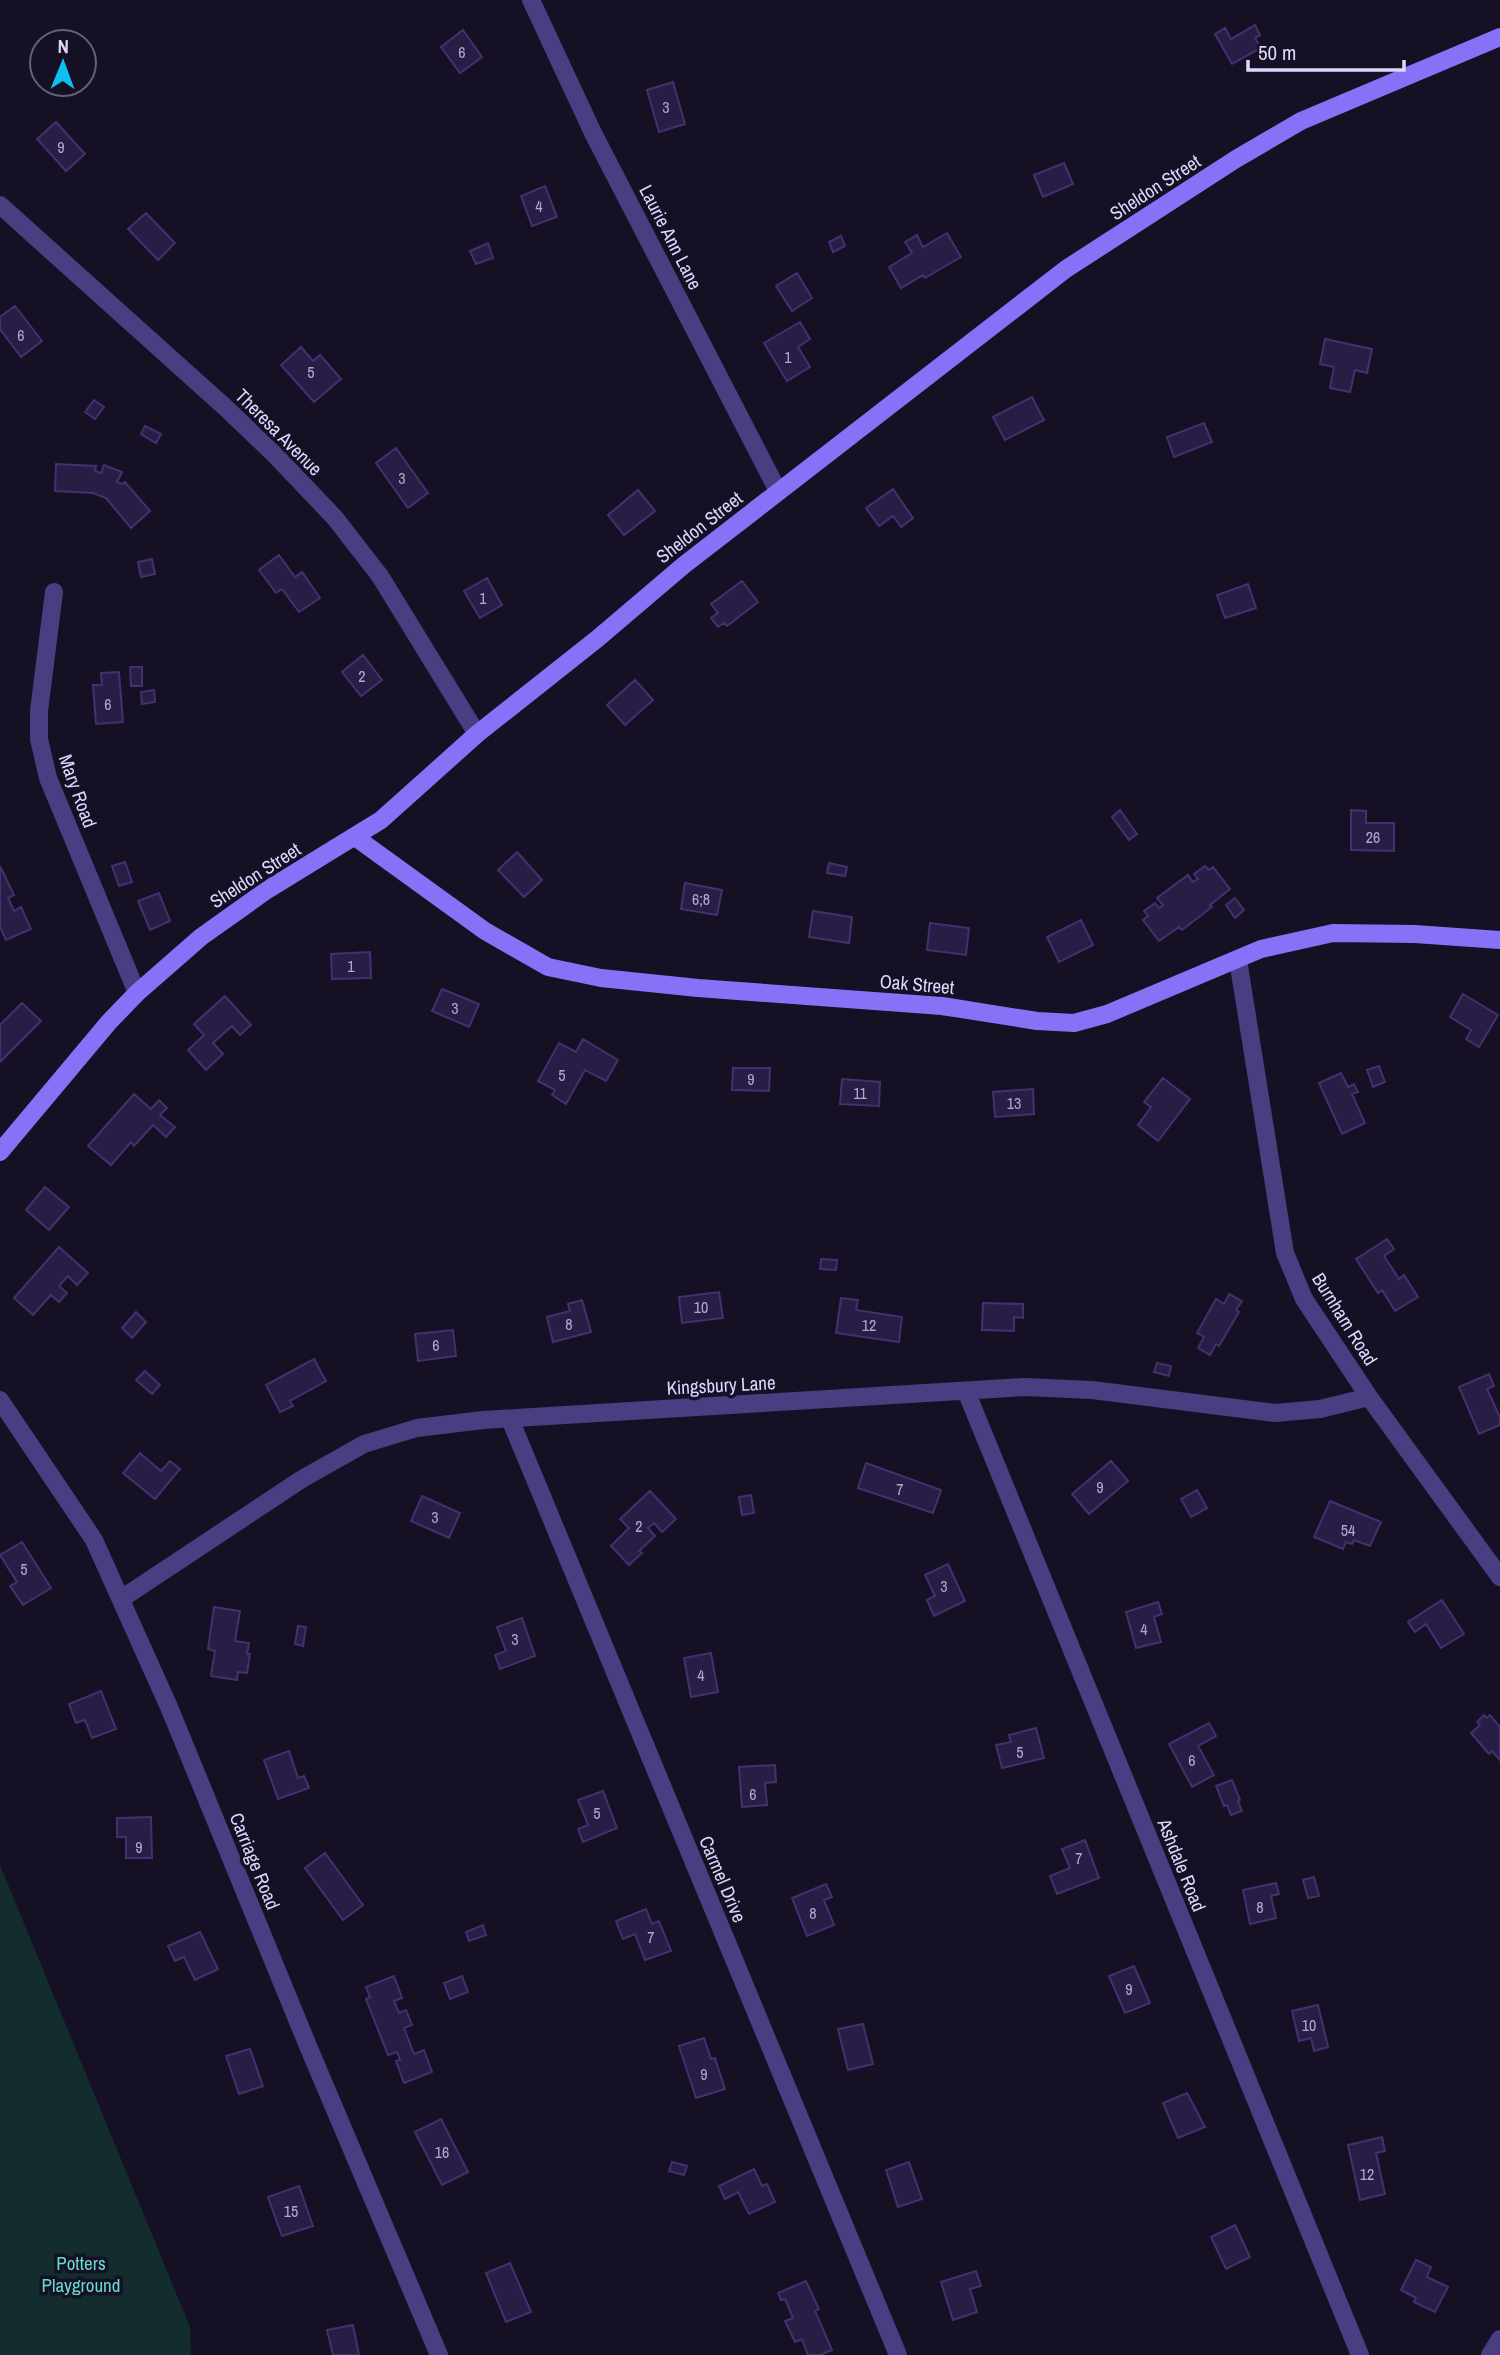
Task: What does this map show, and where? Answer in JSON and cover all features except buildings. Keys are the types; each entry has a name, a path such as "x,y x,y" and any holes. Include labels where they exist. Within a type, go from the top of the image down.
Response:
{"street":[{"name":"Laurie Ann Lane","path":"531,0 593,133 778,491"},
{"name":"Sheldon Street","path":"0,1152 109,1022 137,993 201,937 267,890 381,820 477,734 597,639 684,565 1066,269 1236,159 1314,114 1500,37"},
{"name":"Theresa Avenue","path":"0,205 227,409 335,518 380,576 477,734"},
{"name":"Mary Road","path":"54,592 39,712 39,739 48,778 137,993"},
{"name":"Oak Street","path":"355,836 402,873 485,931 548,967 601,978 942,1006 1037,1021 1074,1023 1107,1014 1261,949 1333,933 1415,934 1500,940"},
{"name":"Burnham Road","path":"1238,960 1285,1253 1304,1299 1369,1396 1500,1577"},
{"name":"Kingsbury Lane","path":"121,1599 302,1479 363,1444 417,1428 510,1419 1024,1387 1092,1390 1275,1413 1321,1409 1369,1396"},
{"name":"Ashdale Road","path":"966,1391 1360,2355"},
{"name":"Carriage Road","path":"0,1400 94,1540 169,1707 439,2355"},
{"name":"Carmel Drive","path":"510,1419 898,2355"},
{"path":"1490,2355 1500,2339"}],"green space":[{"name":"Potters Playground","path":"0,1865 190,2327 191,2355 0,2355"}]}
